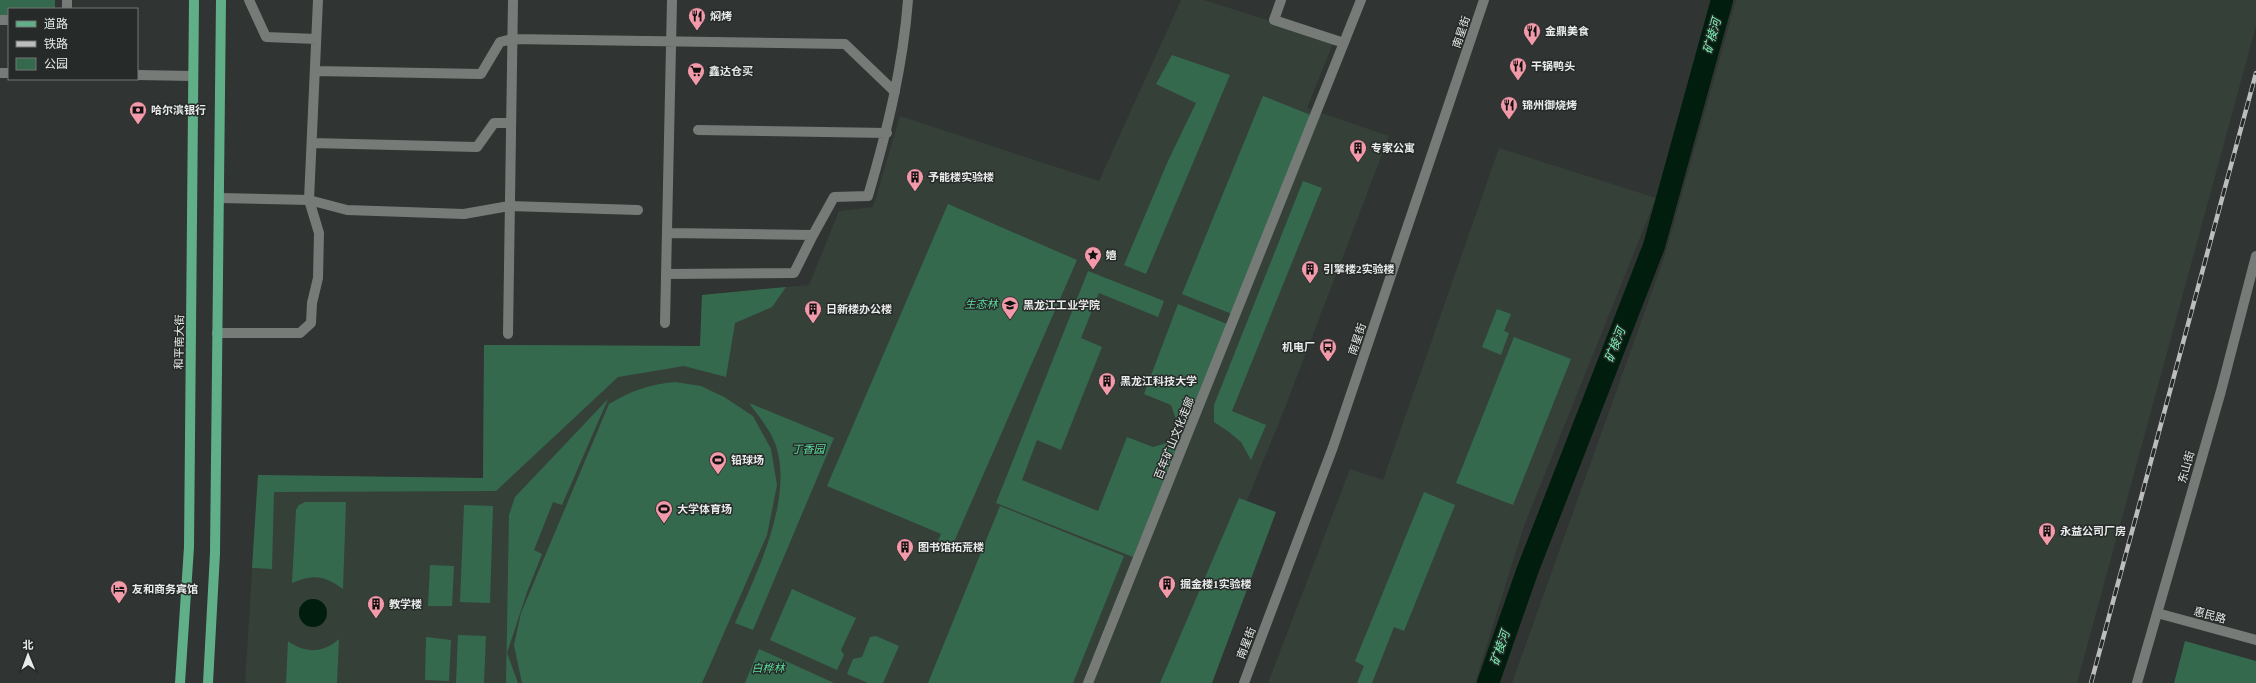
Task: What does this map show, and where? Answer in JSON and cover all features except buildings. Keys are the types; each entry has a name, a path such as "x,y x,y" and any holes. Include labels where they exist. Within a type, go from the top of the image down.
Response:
{"main road":[{"name":"和平南大街","path":"180,683 189,547 194,0"},
{"path":"208,683 215,553 221,0"}],"street":[{"path":"249,0 266,37 316,39"},
{"path":"217,333 300,333 311,323 312,303 318,278 319,233 309,200 318,0"},
{"path":"508,334 513,0"},
{"path":"665,323 672,0"},
{"path":"667,274 794,274 834,197 868,196 887,133 905,45 908,0"},
{"path":"1281,0 1274,20 1344,43"},
{"name":"百年矿山文化走廊","path":"1088,683 1318,112 1361,0"},
{"name":"南星街","path":"1244,683 1333,447 1484,0"},
{"path":"315,71 481,74 500,42 512,39 845,44 895,92"},
{"path":"138,75 193,76"},
{"path":"312,144 477,147 494,124 511,123"},
{"path":"698,130 887,133"},
{"path":"219,198 309,200 347,210 464,214 509,206 638,210"},
{"path":"668,233 813,235"},
{"name":"东山街","path":"2137,683 2221,391 2256,256"},
{"name":"惠民路","path":"2157,613 2256,640"}],"shaded area":[{"name":"黑龙江工业学院","path":"1181,0 1204,0 1334,41 1307,108 1389,136 1285,408 1172,683 245,683 258,475 483,478 484,345 700,346 702,295 809,285 839,211 873,207 900,116 1099,181"},
{"path":"1736,0 2256,0 2256,26 2077,683 1512,683 1665,255"},
{"path":"1499,148 1656,198 1524,526 1475,683 1268,683 1350,469 1383,480"},
{"path":"313,599 323,603 327,613 323,623 313,627 303,623 299,613 303,603"}],"green space":[{"path":"0,0 55,0 55,8 8,8 8,16 0,16"},
{"path":"1172,55 1230,75 1146,274 1124,265 1168,161 1196,103 1156,84"},
{"path":"1263,96 1313,116 1232,314 1182,294"},
{"path":"1303,181 1322,188 1232,411 1266,425 1251,460 1241,442 1214,422 1214,405"},
{"name":"生态林","path":"948,204 1077,260 953,544 937,543 941,534 827,486"},
{"path":"1088,271 1164,301 1158,317 1099,293 1081,338 1102,347 1061,450 1037,440 1022,480 1098,511 1127,437 1153,447 1170,442 1178,445 1133,557 996,503"},
{"path":"786,287 772,307 735,323 726,377 684,366 618,377 496,491 274,492 272,569 252,568 258,475 483,478 484,345 700,346 702,295"},
{"path":"1178,304 1227,324 1186,427 1178,425 1171,405 1144,394"},
{"path":"1497,309 1511,314 1504,331 1509,333 1501,355 1482,347"},
{"path":"1514,337 1571,359 1513,505 1456,483"},
{"name":"大学体育场","path":"675,382 701,386 724,397 753,416 771,449 777,485 767,535 702,683 522,683 514,645 521,613 609,404 625,395 641,389 657,384"},
{"path":"608,399 562,505 553,502 534,550 542,554 527,592 507,653 518,683 506,683 509,515 515,497"},
{"name":"丁香园","path":"749,403 834,438 753,630 735,623 769,540 779,495 780,474 778,453 773,439 766,426"},
{"path":"1424,492 1455,505 1404,631 1394,627 1372,683 1357,683 1364,666 1355,661"},
{"path":"1239,498 1276,512 1212,683 1160,683"},
{"path":"305,502 346,502 343,589 330,581 318,577 306,578 292,583 296,510 299,505"},
{"path":"464,505 493,506 490,603 460,602"},
{"path":"1000,506 1124,556 1073,683 928,683"},
{"path":"430,565 454,566 452,606 428,606"},
{"path":"792,589 856,618 841,650 844,655 837,670 770,640"},
{"path":"458,635 486,636 484,683 456,683"},
{"path":"876,636 899,646 883,683 868,683 847,674 853,659 862,657 870,637"},
{"path":"426,637 451,640 449,681 425,680"},
{"path":"339,639 337,683 286,683 288,641 301,648 314,650 327,647"},
{"path":"2185,641 2256,661 2256,683 2174,683"},
{"name":"白桦林","path":"759,649 834,683 745,683"}],"waterway":[{"name":"矿棱河","path":"1488,683 1528,569 1654,246 1722,0"}],"railway":[{"path":"2091,683 2256,73"}],"place":[{"name":"焖烤","path":"697,31"},
{"name":"金鼎美食","path":"1532,46"},
{"name":"干锅鸭头","path":"1518,81"},
{"name":"鑫达仓买","path":"696,86"},
{"name":"锦州御烧烤","path":"1509,120"},
{"name":"哈尔滨银行","path":"138,125"},
{"name":"专家公寓","path":"1358,163"},
{"name":"予能楼实验楼","path":"915,192"},
{"name":"嬉","path":"1093,270"},
{"name":"引擎楼2实验楼","path":"1310,284"},
{"name":"黑龙江工业学院","path":"1010,320"},
{"name":"日新楼办公楼","path":"813,324"},
{"name":"机电厂","path":"1328,362"},
{"name":"黑龙江科技大学","path":"1107,396"},
{"name":"铅球场","path":"718,475"},
{"name":"大学体育场","path":"664,524"},
{"name":"永益公司厂房","path":"2047,546"},
{"name":"图书馆拓荒楼","path":"905,562"},
{"name":"掘金楼1实验楼","path":"1167,599"},
{"name":"友和商务宾馆","path":"119,604"},
{"name":"教学楼","path":"376,619"}]}
